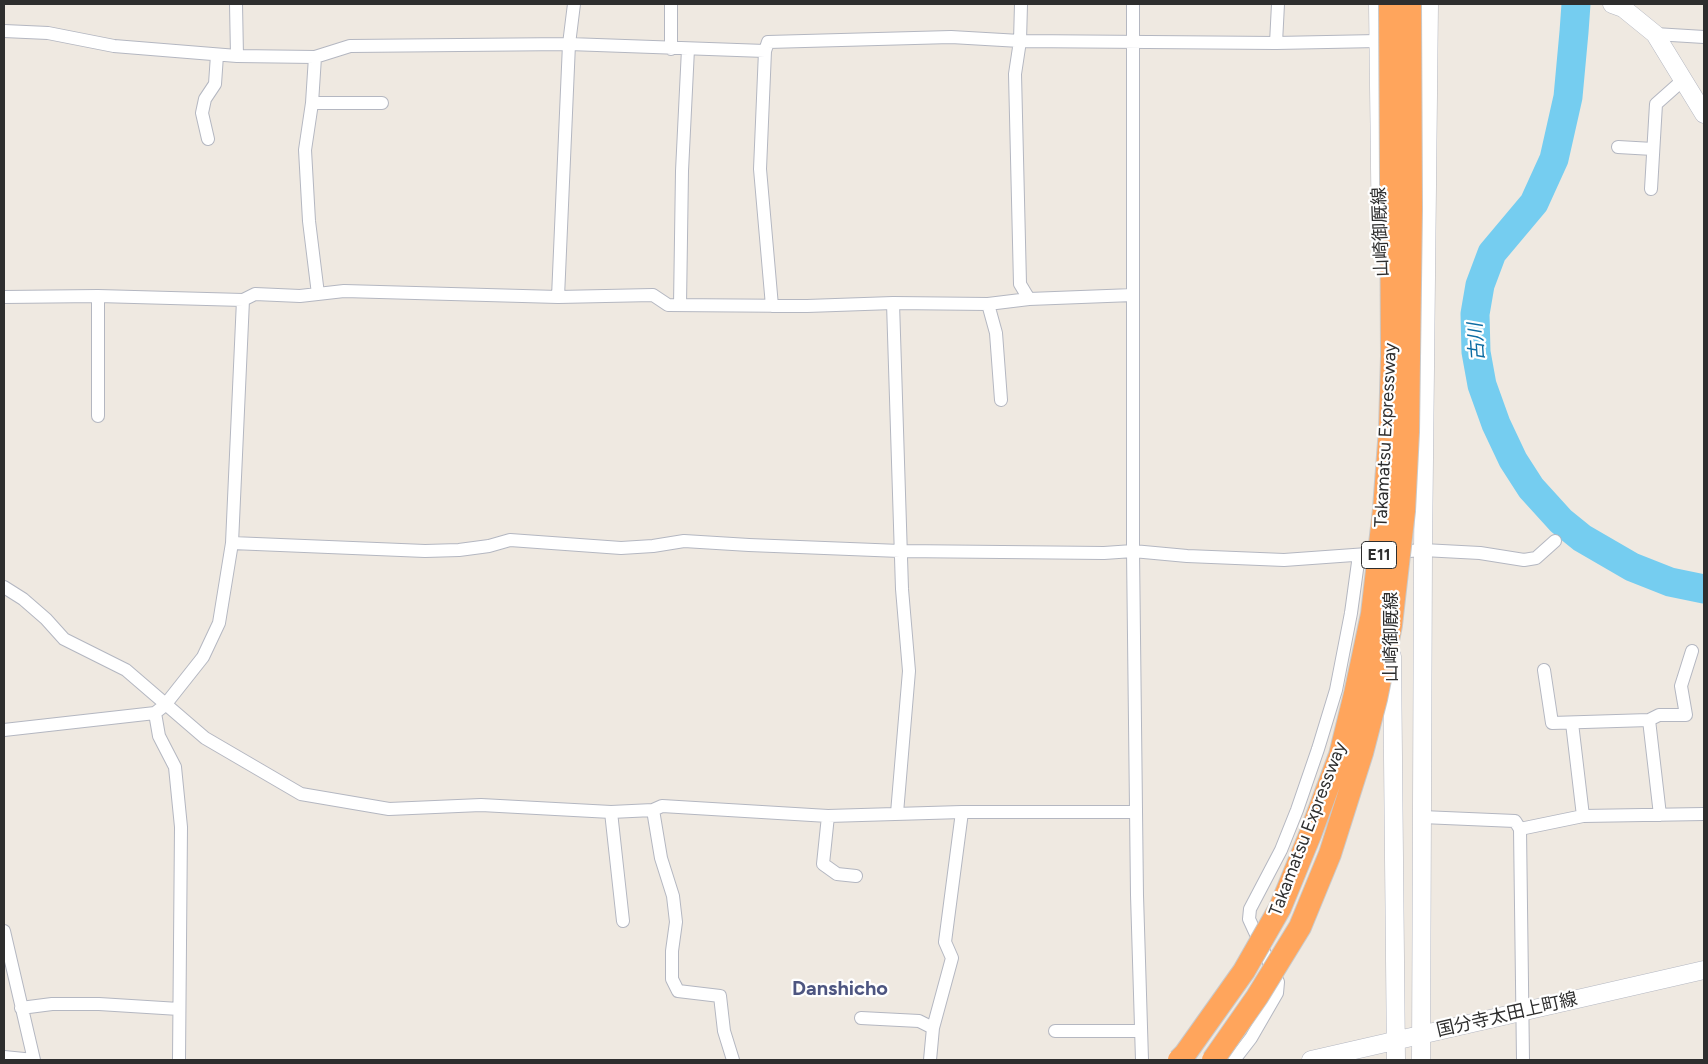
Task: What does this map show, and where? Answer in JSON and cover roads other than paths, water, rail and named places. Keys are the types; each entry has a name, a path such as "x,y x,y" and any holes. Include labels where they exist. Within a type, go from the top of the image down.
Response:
{"highway":[{"name":"Takamatsu Expressway","path":"1179,1060 1244,971 1280,908 1340,754 1370,622 1384,509 1390,430 1392,356 1390,4"},
{"name":"Takamatsu Expressway","path":"1213,1060 1257,998 1300,927 1330,854 1362,753 1376,699 1391,625 1404,510 1408,432 1411,219 1410,4"}],"main road":[{"name":"山崎御厩線","path":"1378,4 1379,206 1392,552 1396,1060"},
{"name":"山崎御厩線","path":"1421,1060 1423,550 1429,4"},
{"path":"1620,5 1655,34 1704,114"},
{"name":"国分寺太田上町線","path":"1311,1060 1704,970"}],"street":[{"path":"236,4 236,56"},
{"path":"558,296 569,44 574,4"},
{"path":"671,4 672,49"},
{"path":"1021,4 1020,41 1015,74 1020,284 1028,299"},
{"path":"1133,4 1133,551 1136,812 1142,1060"},
{"path":"1276,43 1278,4"},
{"path":"4,32 48,33 114,46 236,56 314,56 350,46 569,44 765,51"},
{"path":"1655,34 1704,37"},
{"path":"772,306 760,170 765,51 768,42 951,37 1020,41 1276,43 1378,41"},
{"path":"680,305 682,171 688,49"},
{"path":"208,139 202,112 204,99 215,84 217,54"},
{"path":"314,56 312,104 305,150 309,221 318,294"},
{"path":"1651,189 1656,104 1683,80"},
{"path":"312,104 382,103"},
{"path":"1618,147 1653,149"},
{"path":"4,297 98,296 243,300 255,294 300,296 344,292 558,296 653,295 668,305 772,306 893,303 988,304 1028,299 1133,295"},
{"path":"98,296 98,416"},
{"path":"179,1060 181,827 175,767 159,736 160,709 203,657 219,623 232,544 243,300"},
{"path":"893,303 900,551 909,671 897,813"},
{"path":"988,304 996,333 1001,400"},
{"path":"232,544 459,550 489,546 510,540 622,548 653,546 684,540 749,545 900,551 1104,553 1133,551 1187,556 1275,560 1423,550 1480,553 1524,560 1536,558 1555,541"},
{"path":"1234,1060 1251,1038 1277,993 1278,982 1249,919 1250,909 1281,850 1318,749 1336,690 1351,612 1359,555"},
{"path":"4,587 23,599 46,619 64,639 126,670 160,709 205,738 301,794 389,809 481,806 611,812 652,810 662,806 828,816 962,812 1136,812"},
{"path":"1544,670 1552,723 1649,720 1659,715 1686,715 1681,686 1692,651"},
{"path":"4,730 160,709"},
{"path":"1649,720 1660,815"},
{"path":"1572,723 1583,816"},
{"path":"652,810 661,858 673,896 676,922 672,951 672,979 678,991 720,996 724,1031 733,1060"},
{"path":"611,812 623,921"},
{"path":"930,1060 933,1028 952,958 945,942 962,812"},
{"path":"1520,829 1583,816 1704,814"},
{"path":"828,816 824,864 838,874 856,876"},
{"path":"1422,817 1515,821 1520,829 1523,1060"},
{"path":"4,931 34,1060 4,1057"},
{"path":"21,1008 52,1004 99,1004 179,1009"},
{"path":"861,1018 919,1021 933,1028"},
{"path":"1055,1031 1140,1030"}],"waterway":[{"name":"古川","path":"1576,4 1568,97 1554,159 1534,203 1492,253 1480,285 1475,314 1476,352 1482,385 1496,424 1513,460 1531,488 1561,521 1582,538 1632,567 1670,582 1704,589"}],"district":[{"name":"Danshicho","path":"840,989"}]}
